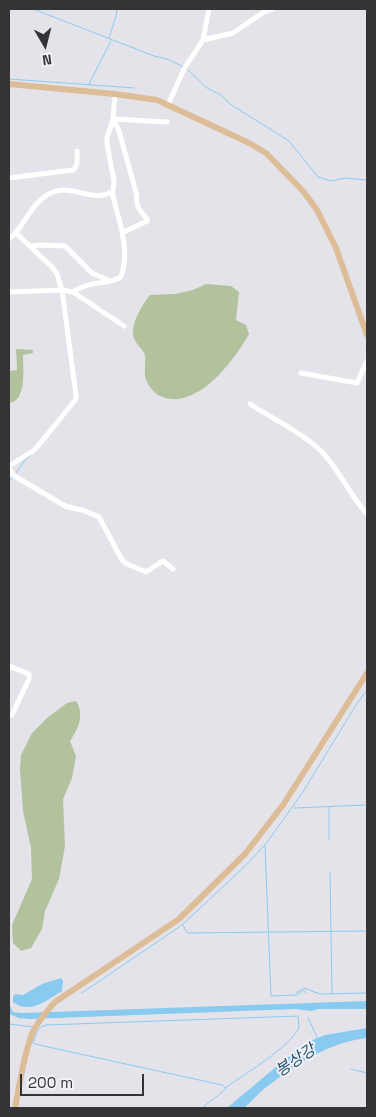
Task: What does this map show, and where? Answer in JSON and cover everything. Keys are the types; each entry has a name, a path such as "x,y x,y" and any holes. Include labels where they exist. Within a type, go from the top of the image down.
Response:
{"main road":[{"path":"9,84 146,98 168,104 260,149 274,160 303,191 317,210 336,248 367,335"},
{"path":"15,1108 32,1033 40,1020 55,1002 180,918 245,854 283,805 367,673"}],"street":[{"path":"168,104 184,69 204,40 209,9"},
{"path":"204,40 233,32 264,12 273,9"},
{"path":"73,292 83,285 110,281 121,277 122,273 125,252 112,192 114,181 107,144 113,119 114,94"},
{"path":"113,119 167,122"},
{"path":"113,119 119,131 137,196 136,201 147,219 122,233"},
{"path":"9,178 73,170 76,167 77,151"},
{"path":"9,239 16,233 35,205 53,192 69,190 95,195 112,192"},
{"path":"16,233 57,274 62,290 76,399 38,446 9,467 14,475 53,500 99,517 118,555 127,564 146,572 163,561 174,570"},
{"path":"30,246 65,246 92,273 110,281"},
{"path":"9,292 62,290 73,292 124,326"},
{"path":"300,373 357,383 367,361"},
{"path":"250,404 311,442 336,468 367,514"},
{"path":"9,666 29,674 29,679 12,715"}],"green space":[{"path":"206,284 231,286 239,292 236,320 246,325 249,334 227,366 217,377 195,394 171,399 160,396 149,386 145,373 144,354 133,335 137,316 150,295 175,294 193,290"},
{"path":"16,349 33,350 33,353 23,355 23,384 21,391 15,401 9,403 9,371 17,370"},
{"path":"76,701 79,706 80,717 76,732 70,741 76,756 72,778 63,799 65,846 59,879 45,911 42,929 31,948 21,951 13,943 12,925 32,879 31,848 23,811 21,755 32,733 47,718 67,703"}],"water":[{"path":"61,978 63,981 62,991 38,1005 26,1007 19,1006 13,1002 15,994 23,995 42,984"},
{"path":"367,1001 367,1009 319,1009 311,1011 296,1009 30,1019 19,1018 9,1014 9,1004 13,1012 21,1013"},
{"name":"봉상강","path":"367,1028 367,1038 339,1044 312,1056 264,1089 244,1108 227,1108 310,1041 325,1035"}],"waterway":[{"path":"33,9 184,67"},
{"path":"109,38 117,9"},
{"path":"89,84 111,41"},
{"path":"187,69 207,88 221,95 230,104 289,141 318,177 331,181 345,178 367,180"},
{"path":"9,79 134,88"},
{"path":"16,473 31,455"},
{"path":"9,481 14,476"},
{"path":"82,993 182,925 265,845 301,795 367,690"},
{"path":"294,808 367,805"},
{"path":"329,807 329,839"},
{"path":"265,846 271,996 297,995 303,990 306,993"},
{"path":"330,873 332,994"},
{"path":"183,925 189,933 367,931"},
{"path":"296,993 304,988 320,994 367,993"},
{"name":"봉상강","path":"202,1108 219,1095 225,1089 228,1086 286,1044 299,1028 298,1016 46,1025 39,1029 36,1034 33,1043 39,1045 222,1085 226,1088"},
{"path":"308,1018 318,1039"},
{"path":"9,1024 33,1027"},
{"path":"351,1069 367,1073"}]}
